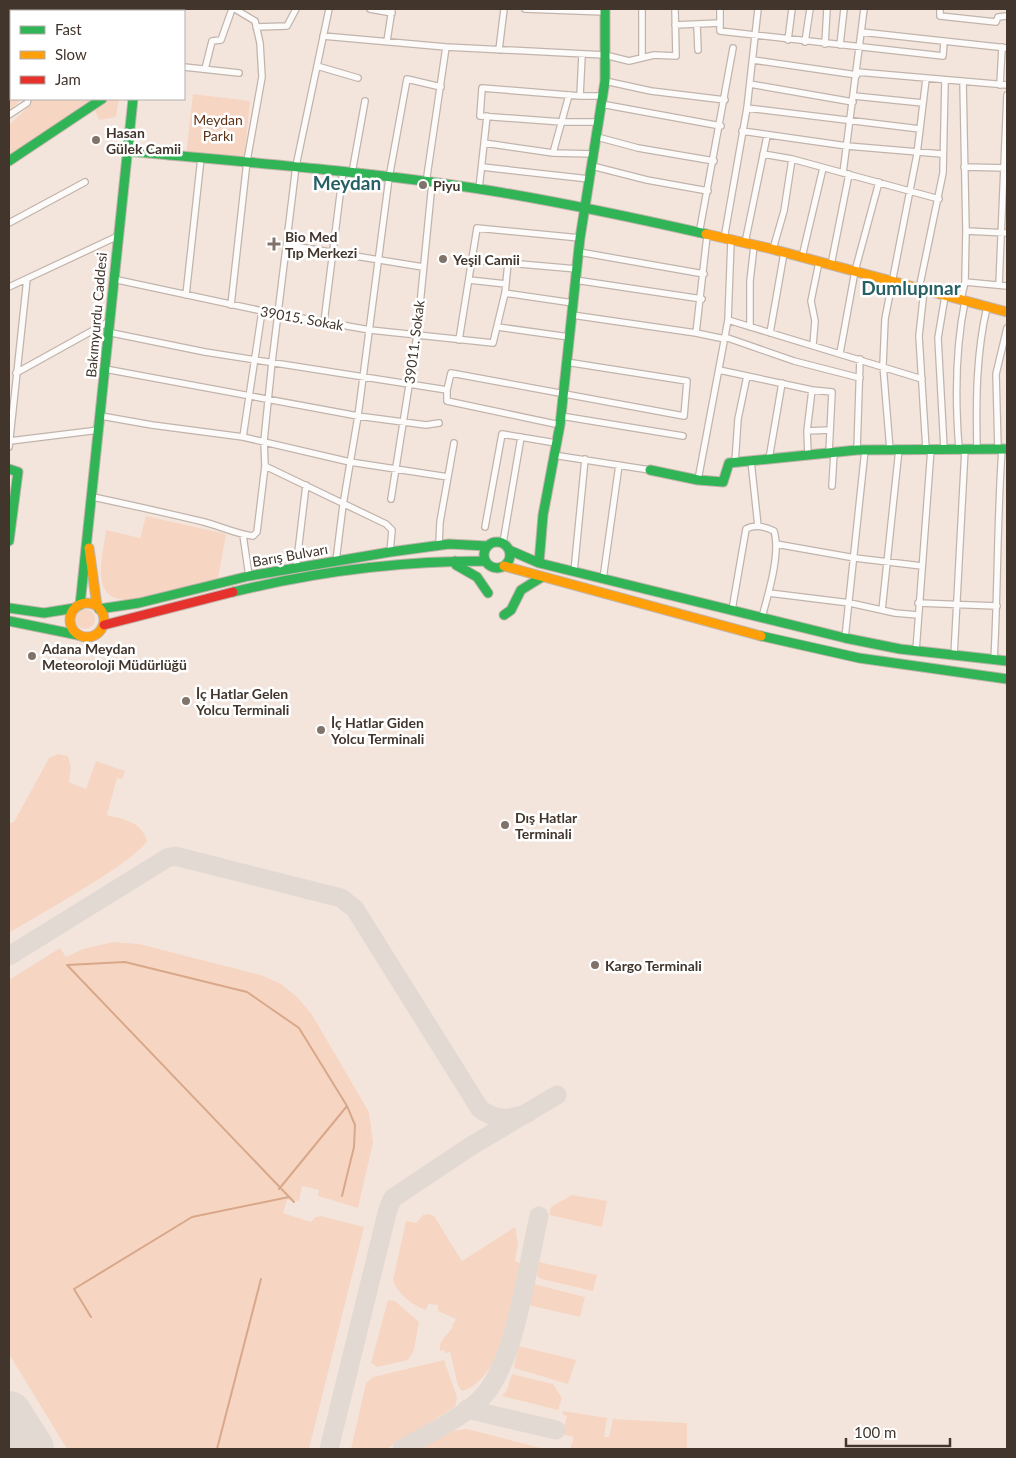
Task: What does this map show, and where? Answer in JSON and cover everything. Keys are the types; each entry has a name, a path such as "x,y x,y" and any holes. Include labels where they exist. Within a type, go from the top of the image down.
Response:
{"main road":[{"path":"539,563 542,515 560,420 578,252 605,81 605,10"},
{"path":"9,162 101,100"},
{"name":"Bakımyurdu Caddesi","path":"78,607 93,497 108,322 133,100"},
{"path":"126,151 347,172 479,189 585,207 703,235 773,249 1007,312"},
{"path":"650,470 698,480 723,482 729,463 861,450 1002,449"},
{"path":"9,535 13,471"},
{"name":"Bakımyurdu Caddesi","path":"88,533 98,607"},
{"path":"1007,661 916,651 845,638 539,563 495,542 487,546 484,553 485,561 493,568 504,566 762,636 859,658 1007,679"},
{"name":"Barış Bulvarı","path":"9,608 44,613 78,607 85,603 98,607 139,603 249,576 390,552 439,545 466,544 487,546"},
{"path":"504,566 509,559 506,547"},
{"path":"455,561 456,565 477,577 488,593"},
{"name":"Barış Bulvarı","path":"9,621 91,637 98,633 104,625 262,585 340,572 455,561 485,561"},
{"path":"504,615 511,610 522,590 542,577"},
{"path":"78,607 70,622 78,635"},
{"path":"98,607 104,616 104,625"}],"street":[{"path":"205,69 212,41 221,40 234,9 255,21 260,43 262,76 247,161 231,305"},
{"path":"256,27 287,26 296,9"},
{"path":"93,497 228,528 243,535 253,536 257,532 265,466 264,442 272,362 296,166 329,9"},
{"path":"370,9 392,11 387,41"},
{"path":"499,50 504,9"},
{"path":"525,9 605,10"},
{"path":"642,9 642,58"},
{"path":"323,36 446,47 605,55 629,61 654,55 676,56 675,9"},
{"path":"720,9 720,32 943,56 944,40"},
{"path":"698,480 728,320 728,240 742,131 757,37 758,9"},
{"path":"788,40 792,9"},
{"path":"805,42 810,9"},
{"path":"824,44 827,9"},
{"path":"840,45 844,9"},
{"path":"831,265 846,174 847,146 864,9"},
{"path":"940,9 940,16 996,22 998,9"},
{"path":"998,17 1007,16"},
{"path":"675,25 720,23"},
{"path":"697,25 698,50"},
{"path":"861,32 1005,48 1000,85"},
{"name":"39011. Sokak","path":"391,499 417,335 429,183 446,47"},
{"path":"696,332 702,299 704,274 703,235 708,191 721,126 733,48"},
{"path":"580,96 582,55"},
{"path":"753,60 926,80 1007,85"},
{"path":"317,66 358,78"},
{"path":"185,67 239,73"},
{"path":"336,561 370,330 389,178 407,79 441,87"},
{"path":"882,610 888,563 894,450 883,365 884,319 917,154 926,80"},
{"path":"916,651 928,449 919,336 921,289 943,173 945,80"},
{"path":"605,81 651,91 725,100"},
{"path":"954,656 962,449 956,406 957,360 965,282 966,231 963,81"},
{"path":"750,84 853,99 923,103"},
{"path":"599,122 562,122 480,116 482,88 580,96 721,126"},
{"path":"553,153 569,95"},
{"path":"999,285 999,232 1005,168 1007,95"},
{"path":"9,115 27,103 28,100"},
{"path":"324,322 333,252 347,172 365,101"},
{"path":"747,108 920,129"},
{"path":"479,189 487,116"},
{"path":"742,131 847,146 917,154 942,154"},
{"path":"597,136 638,148 714,161"},
{"path":"750,327 750,245 767,136"},
{"path":"484,143 553,153 594,154"},
{"path":"763,154 792,159 910,192 939,198"},
{"path":"186,295 202,158"},
{"path":"773,249 784,211 792,159"},
{"path":"592,166 647,180 708,191"},
{"path":"482,167 590,179"},
{"path":"964,167 1005,168"},
{"path":"802,257 822,168"},
{"path":"9,223 85,182"},
{"path":"840,353 855,271 879,182"},
{"path":"459,340 477,228 580,238"},
{"path":"966,231 1007,233"},
{"path":"9,287 118,236"},
{"path":"287,245 423,267"},
{"path":"578,252 704,274"},
{"path":"770,333 784,252"},
{"path":"473,260 577,269"},
{"path":"508,262 505,293 498,327 569,337"},
{"path":"814,345 815,322 811,301 819,262"},
{"path":"27,279 9,444 99,430"},
{"name":"39015. Sokak","path":"113,279 262,312 370,330 493,343 498,327"},
{"path":"469,280 506,284"},
{"path":"575,280 702,299"},
{"path":"965,282 1007,286"},
{"path":"505,293 573,303"},
{"path":"944,448 938,338 945,296"},
{"path":"977,449 977,378 982,331 987,307"},
{"path":"243,437 262,312"},
{"path":"572,315 696,332 725,338 794,361 860,378"},
{"path":"728,320 883,365 922,379"},
{"path":"16,373 108,322"},
{"path":"994,660 997,606 997,529 1002,449 996,374 1007,328"},
{"path":"107,332 205,352 256,358 409,386 447,390"},
{"path":"845,638 855,558 861,450 860,359"},
{"path":"566,362 687,381 684,416 451,373 447,390 447,401 560,420 684,436"},
{"path":"105,368 358,416 426,425 440,423"},
{"path":"719,370 812,390 832,392 830,430 832,486"},
{"path":"735,463 738,419 747,376"},
{"path":"769,459 782,383"},
{"path":"808,455 807,431 812,390"},
{"path":"101,416 243,437 350,462 448,477"},
{"path":"807,431 830,430"},
{"path":"485,527 502,434 556,442"},
{"path":"506,547 521,437"},
{"path":"439,545 440,522 454,443"},
{"path":"553,455 650,470"},
{"path":"574,572 586,459"},
{"path":"751,461 758,526"},
{"path":"604,578 619,465"},
{"path":"265,466 386,524 392,530 390,552"},
{"path":"296,569 306,485"},
{"path":"732,610 746,529 758,526 774,530 776,544 762,617"},
{"path":"243,535 249,576"},
{"path":"776,544 888,563 922,566"},
{"path":"768,593 918,614"},
{"path":"918,603 957,606 997,606"}],"green space":[{"path":"9,9 35,9 10,10 10,100 20,100 11,110 9,109"},
{"path":"48,9 127,9 126,10"},
{"name":"Meydan Parkı","path":"193,94 250,101 244,158 186,154"},
{"path":"31,100 92,100 9,155 9,125 28,107"},
{"path":"108,100 119,100 116,117 99,120 94,108"},
{"path":"146,516 226,534 218,579 128,600 115,598 107,593 101,575 106,530 140,538"},
{"path":"85,609 92,612 95,619 92,626 85,629 78,626 75,619 78,612"},
{"path":"58,754 68,756 71,768 69,782 86,789 96,761 125,771 122,779 117,778 107,815 132,822 141,829 147,841 139,850 105,875 9,933 9,823 14,822 49,758"},
{"path":"113,942 139,944 261,975 281,984 296,996 311,1013 369,1112 373,1143 358,1208 318,1196 319,1190 302,1186 299,1201 287,1200 283,1213 311,1222 315,1217 321,1216 364,1227 309,1449 67,1449 9,1354 9,980 60,948 66,957 83,949"},
{"path":"572,1195 607,1201 602,1227 549,1215 551,1207"},
{"path":"423,1215 434,1216 462,1261 515,1227 518,1243 515,1261 524,1264 511,1316 497,1355 487,1372 476,1384 462,1391 458,1386 450,1352 440,1351 442,1341 453,1327 456,1319 438,1311 438,1305 428,1304 426,1310 406,1299 398,1290 393,1280 406,1221 416,1223"},
{"path":"539,1262 597,1275 593,1291 541,1279 537,1276"},
{"path":"534,1284 585,1297 580,1317 528,1305"},
{"path":"388,1300 395,1301 419,1322 414,1350 408,1360 377,1367 371,1363"},
{"path":"518,1346 576,1360 568,1384 514,1368"},
{"path":"444,1360 457,1397 455,1407 387,1449 351,1449 366,1383 373,1377"},
{"path":"512,1374 553,1384 562,1398 558,1410 502,1396 507,1390"},
{"path":"563,1411 607,1418 604,1437 609,1437 613,1419 687,1423 687,1449 570,1449 574,1437 562,1434 567,1416 563,1415"},
{"path":"467,1429 545,1449 419,1449 443,1436 444,1432"}],"waterway":[{"path":"294,1202 67,965 125,962 247,992 299,1028 347,1106"},
{"path":"279,1189 347,1106 355,1125 354,1147 342,1196"},
{"path":"91,1317 74,1289 192,1217 289,1197"},
{"path":"217,1449 261,1279"}],"taxiway":[{"path":"9,956 167,858 175,856 341,898 355,909 480,1109 492,1116 503,1118 528,1113"},
{"path":"329,1449 388,1209 393,1198 471,1146 557,1095"},
{"path":"402,1449 446,1425 477,1403 496,1377 505,1357 520,1310 539,1216"},
{"path":"467,1409 556,1430"}],"runway":[{"path":"9,1414 31,1449"}],"traffic: fast":[{"path":"539,563 543,515 560,425 580,238 605,81 605,9"},
{"path":"9,161 100,100"},
{"path":"80,605 133,100"},
{"path":"126,151 303,167 436,183 565,204 706,234"},
{"path":"650,470 698,480 723,482 729,463 857,450 1007,449"},
{"path":"9,469 18,472 9,541"},
{"path":"497,542 506,546 510,555 506,564 497,568 488,564 484,555 488,546 497,542"},
{"path":"99,609 139,603 249,576 390,552 449,544 487,546"},
{"path":"509,550 539,563 845,638 900,649 1007,661"},
{"path":"455,561 456,565 477,577 488,593"},
{"path":"233,592 326,573 358,569 422,563 485,561"},
{"path":"504,615 511,610 521,590 542,577"},
{"path":"9,608 44,613 75,608"},
{"path":"9,621 78,635"},
{"path":"761,636 859,658 1007,679"}],"traffic: slow":[{"path":"706,234 768,248 1007,312"},
{"path":"89,548 97,606"},
{"path":"504,566 761,636"},
{"path":"87,603 99,608 104,620 99,632 87,637 75,632 70,620 75,608 87,603"}],"traffic: jam":[{"path":"104,625 233,592"}],"place":[{"name":"Hasan Gülek Camii","path":"96,140"},
{"name":"Piyu","path":"423,185"},
{"name":"Bio Med Tıp Merkezi","path":"274,244"},
{"name":"Yeşil Camii","path":"443,259"},
{"name":"Adana Meydan Meteoroloji Müdürlüğü","path":"32,656"},
{"name":"İç Hatlar Gelen Yolcu Terminali","path":"186,701"},
{"name":"İç Hatlar Giden Yolcu Terminali","path":"321,730"},
{"name":"Dış Hatlar Terminali","path":"505,825"},
{"name":"Kargo Terminali","path":"595,965"}],"district":[{"name":"Meydan","path":"347,182"},
{"name":"Dumlupınar","path":"911,287"}]}
